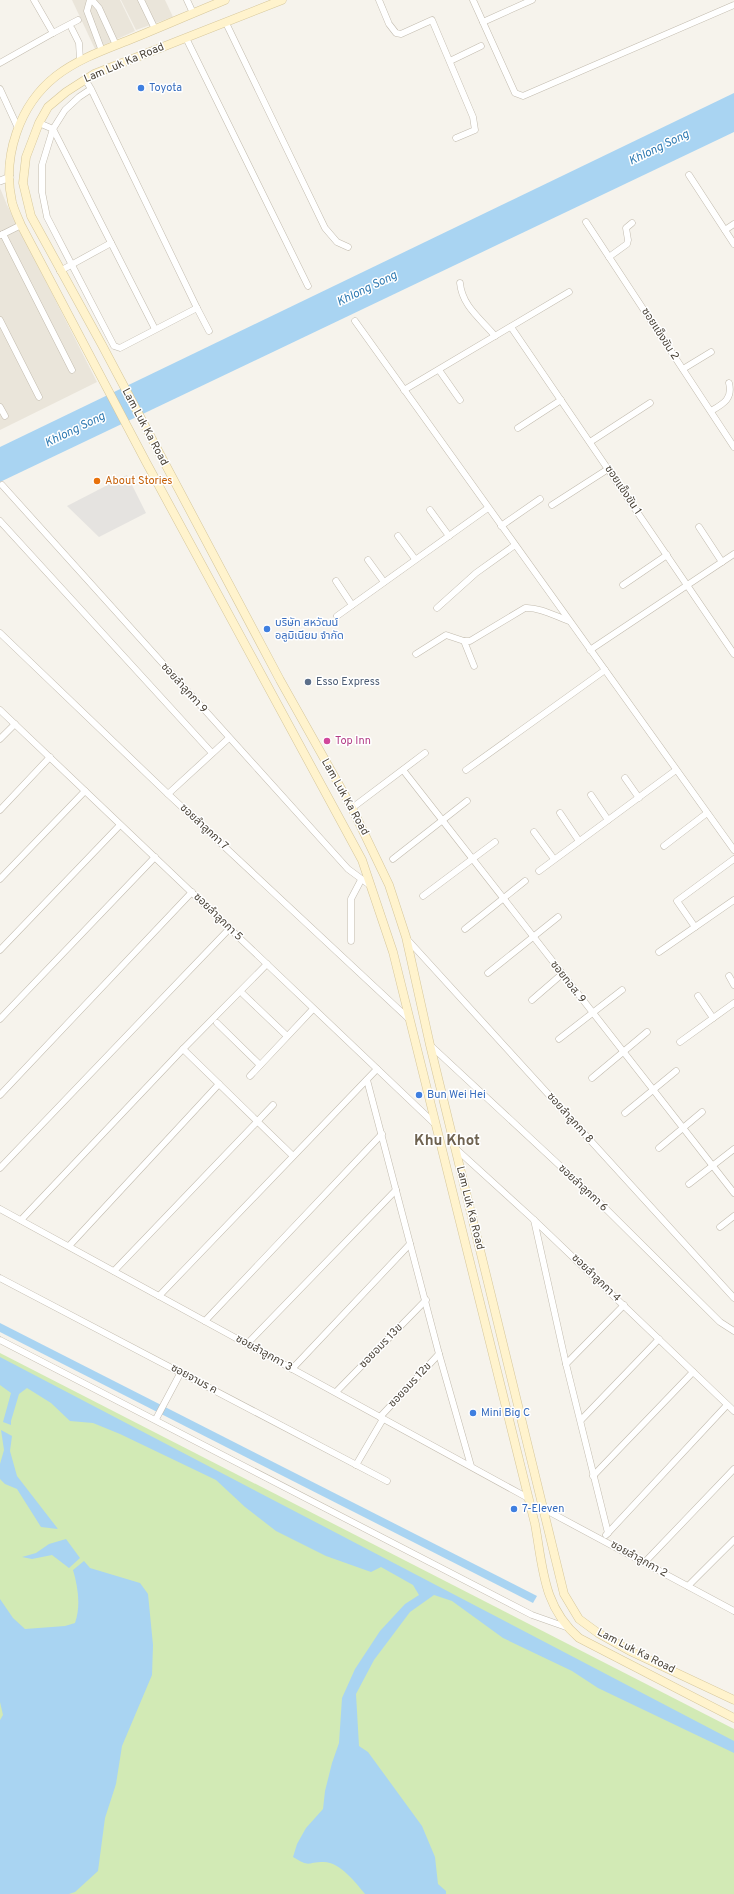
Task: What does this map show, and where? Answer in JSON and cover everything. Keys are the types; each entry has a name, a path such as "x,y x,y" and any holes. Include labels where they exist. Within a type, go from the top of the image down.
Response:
{"main road":[{"name":"Lam Luk Ka Road","path":"225,0 211,3 193,13 80,60 56,76 40,92 26,110 18,128 11,150 10,177 12,202 21,225 146,462 362,860 393,952 528,1498 546,1584 552,1603 566,1627 579,1638 734,1718"},
{"name":"Lam Luk Ka Road","path":"282,0 85,79 48,107 38,123 26,156 23,183 31,216 102,345 280,680 352,808 381,865 406,937 430,1045 544,1509 560,1584 569,1605 579,1619 598,1633 632,1652 734,1700"},
{"path":"311,764 323,756"}],"street":[{"path":"34,0 52,33"},
{"path":"102,51 87,11 91,0 99,8 116,45"},
{"path":"141,0 155,29"},
{"path":"187,0 193,13"},
{"path":"379,0 389,24 396,33 401,34 432,20 450,61 475,126 475,130 472,132 456,138"},
{"path":"473,0 516,93 523,96 734,5"},
{"path":"483,22 532,0"},
{"path":"0,63 78,20"},
{"path":"226,23 325,228 337,242 348,247"},
{"path":"72,29 79,43 80,60"},
{"path":"186,38 308,286"},
{"path":"450,61 481,46"},
{"path":"85,79 209,331"},
{"path":"0,89 18,128"},
{"path":"90,89 65,110 53,129 42,165 42,192 47,217 114,346 117,348 197,308"},
{"path":"38,123 53,129 155,329"},
{"path":"689,175 734,244"},
{"path":"0,182 10,177"},
{"name":"ซอยแข็งขัน 2","path":"586,222 734,447"},
{"path":"609,257 627,244 628,240 626,228 632,223"},
{"path":"725,230 734,224"},
{"path":"21,225 2,235 72,370"},
{"path":"60,271 111,243"},
{"path":"460,283 462,297 495,336"},
{"path":"404,390 569,292"},
{"path":"0,320 40,398"},
{"path":"354,322 734,850"},
{"name":"ซอยแข็งขัน 1","path":"511,327 734,654"},
{"path":"682,369 711,352"},
{"path":"439,370 460,400"},
{"path":"710,411 726,401 730,396 729,383"},
{"path":"518,428 561,400"},
{"path":"590,442 650,403"},
{"path":"0,407 5,416"},
{"path":"552,505 608,468"},
{"name":"ซอยลำลูกกา 9","path":"2,485 348,869 371,886"},
{"path":"501,526 540,499"},
{"path":"337,616 488,508"},
{"path":"430,510 449,536"},
{"path":"0,521 212,753"},
{"path":"699,527 722,562"},
{"path":"398,536 416,559"},
{"path":"436,608 476,573 515,545"},
{"path":"590,650 734,554"},
{"path":"623,585 667,555"},
{"path":"368,560 384,582"},
{"path":"336,582 352,605"},
{"path":"416,654 446,635 464,641 470,641 479,637 524,608 533,607 569,621"},
{"name":"ซอยลำลูกกา 7","path":"0,633 168,794 409,1019"},
{"path":"464,641 474,666"},
{"path":"466,770 605,670"},
{"name":"ซอยลำลูกกา 5","path":"0,710 435,1124"},
{"path":"0,739 14,724"},
{"path":"168,794 229,738"},
{"path":"352,808 425,753"},
{"path":"0,810 50,757"},
{"name":"ซอยทอส. 9","path":"403,770 734,1193"},
{"path":"539,871 676,770"},
{"path":"625,778 638,798"},
{"path":"0,879 85,791"},
{"path":"591,795 608,820"},
{"path":"393,858 467,801"},
{"path":"560,813 580,840"},
{"path":"664,846 707,813"},
{"path":"0,950 120,825"},
{"path":"534,832 554,860"},
{"path":"422,896 495,842"},
{"path":"0,1019 154,857"},
{"path":"695,927 677,901 734,859"},
{"path":"352,941 351,900 361,880"},
{"path":"465,929 525,881"},
{"path":"0,1095 192,892"},
{"path":"659,952 734,900"},
{"path":"488,973 558,917"},
{"path":"0,1168 230,928"},
{"name":"ซอยลำลูกกา 8","path":"406,937 734,1298"},
{"path":"21,1220 183,1049 267,964"},
{"path":"532,1000 562,974"},
{"path":"729,976 734,985"},
{"path":"559,1039 622,990"},
{"path":"243,994 287,1036"},
{"path":"698,996 713,1018"},
{"path":"680,1042 734,1003"},
{"path":"250,1076 313,1009"},
{"path":"217,1023 260,1065"},
{"path":"592,1078 647,1032"},
{"name":"ซอยลำลูกกา 6","path":"430,1045 598,1202 720,1322 734,1331"},
{"path":"183,1049 294,1156"},
{"path":"159,1296 377,1069"},
{"path":"625,1113 676,1071"},
{"path":"366,1080 382,1134 439,1354 471,1466"},
{"path":"69,1246 219,1084"},
{"path":"114,1271 273,1105"},
{"path":"659,1148 702,1112"},
{"path":"205,1321 382,1134"},
{"name":"ซอยลำลูกกา 4","path":"455,1148 534,1218 734,1411"},
{"path":"689,1184 734,1149"},
{"path":"248,1344 396,1190"},
{"name":"ซอยลำลูกกา 3","path":"0,1209 528,1498"},
{"path":"720,1227 734,1216"},
{"path":"534,1218 566,1364 608,1533"},
{"path":"292,1369 410,1244"},
{"name":"ซอยจามร ค","path":"0,1278 181,1372 387,1482"},
{"name":"ซอยอมร 13ข","path":"336,1392 426,1300"},
{"path":"566,1364 624,1305"},
{"path":"581,1420 659,1339"},
{"path":"0,1340 156,1419 532,1615 566,1627"},
{"name":"ซอยอมร 12ข","path":"356,1465 382,1418 439,1354"},
{"path":"156,1419 181,1372"},
{"path":"593,1476 693,1372"},
{"path":"602,1539 727,1405"},
{"path":"645,1562 734,1469"},
{"name":"ซอยลำลูกกา 2","path":"544,1509 733,1609"},
{"path":"688,1586 734,1540"}],"shaded area":[{"path":"72,0 120,0 135,31 95,49"},
{"path":"121,0 165,0 173,17 136,30"},
{"path":"0,188 7,205 97,382 0,430"},
{"path":"127,475 146,513 99,537 67,506"}],"green space":[{"path":"0,1353 734,1729 734,1894 0,1894"}],"water":[{"name":"Khlong Song","path":"734,93 734,132 0,482 0,447"},
{"path":"0,1323 537,1596 533,1603 0,1332"},
{"path":"0,1357 734,1741 734,1753 598,1688 572,1671 503,1638 452,1601 434,1595 410,1612 374,1660 356,1694 359,1746 368,1752 422,1826 435,1857 438,1884 446,1891 446,1894 365,1894 342,1869 336,1865 324,1862 308,1864 293,1857 297,1844 306,1828 323,1809 325,1791 339,1743 342,1698 355,1669 380,1631 405,1604 419,1595 413,1585 381,1567 371,1572 326,1556 276,1531 245,1507 216,1480 120,1434 93,1423 70,1421 51,1403 27,1388 19,1394 11,1425 3,1422 11,1393 0,1385"},
{"path":"1,1430 12,1436 10,1451 17,1476 58,1529 41,1527 17,1489 5,1484 0,1479 0,1464 4,1450"},
{"path":"66,1539 80,1558 69,1568 52,1555 32,1559 22,1557 36,1553 49,1544"},
{"path":"84,1561 90,1568 140,1583 148,1594 153,1645 152,1675 122,1746 116,1784 105,1818 98,1871 75,1892 69,1894 0,1894 0,1720 3,1715 0,1702 0,1599 13,1618 25,1629 65,1626 75,1623 78,1610 78,1596 73,1570"}],"place":[{"name":"Toyota","path":"141,88"},
{"name":"About Stories","path":"97,481"},
{"name":"บริษัท สหวัฒน์ อลูมิเนียม จำกัด","path":"267,629"},
{"name":"Esso Express","path":"308,682"},
{"name":"Top Inn","path":"327,741"},
{"name":"Bun Wei Hei","path":"419,1095"},
{"name":"Mini Big C","path":"473,1413"},
{"name":"7-Eleven","path":"514,1509"}],"district":[{"name":"Khu Khot","path":"447,1141"}]}
